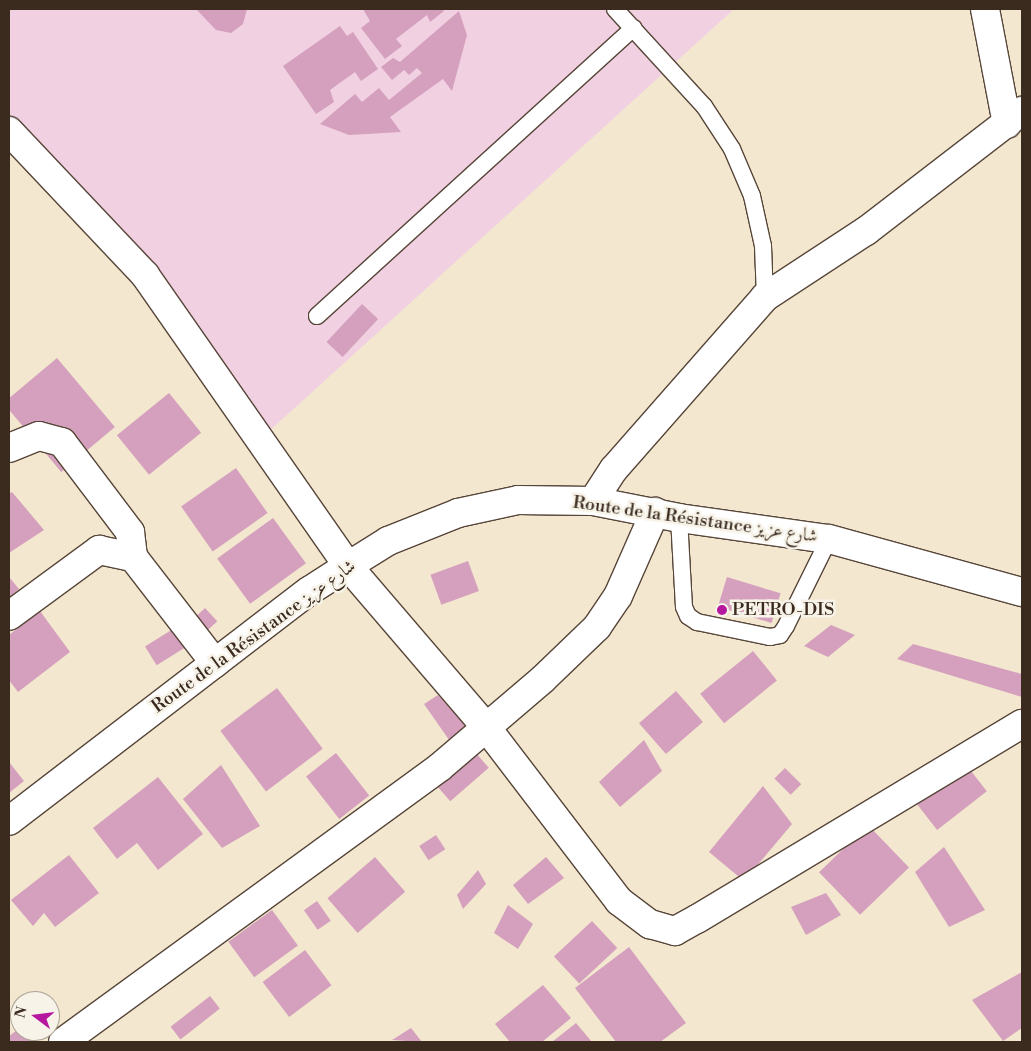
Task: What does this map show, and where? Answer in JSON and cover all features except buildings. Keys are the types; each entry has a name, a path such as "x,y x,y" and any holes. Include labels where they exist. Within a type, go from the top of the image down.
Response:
{"street":[{"path":"593,501 614,469 765,297 866,231 1014,118 985,9"},
{"path":"9,131 144,275 348,566 486,727 619,901 650,924 675,931 1022,724"},
{"path":"9,448 39,436 62,442 130,532 133,557 215,663"},
{"name":"Route de la Résistance شارع عزيز","path":"9,821 215,663 348,566 388,542 458,513 518,500 593,501 667,515 829,539 1022,592"},
{"path":"63,1042 440,767 486,727 597,627 667,515"},
{"path":"9,616 99,550 133,557"}],"lane":[{"path":"615,9 704,106 732,149 752,196 761,238 765,297"},
{"path":"317,316 634,28"},
{"path":"667,515 684,607 688,616 697,622 770,637 780,635 786,626 829,539"}],"shaded area":[{"path":"9,9 734,9 267,433 9,133"}],"place":[{"name":"PETRO-DIS","path":"722,610"}]}
